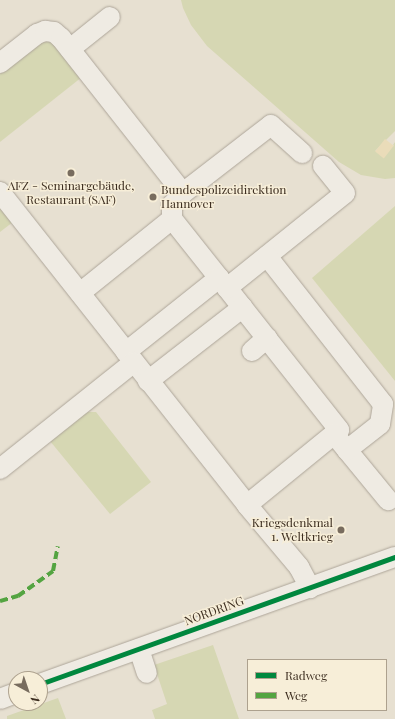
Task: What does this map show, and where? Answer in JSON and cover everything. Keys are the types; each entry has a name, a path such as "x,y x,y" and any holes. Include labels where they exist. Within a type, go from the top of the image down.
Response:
{"street":[{"path":"70,49 110,17"},
{"path":"0,64 37,34 45,31 54,32 70,49 183,194"},
{"path":"247,505 261,490 339,430 316,408 267,338 172,219 172,205 183,194 271,125 302,153"},
{"path":"0,469 130,357 223,283 267,256 345,193 323,166"},
{"path":"0,192 148,381 247,505 299,567 310,588"},
{"path":"80,293 172,219"},
{"path":"267,256 383,404 380,424 347,450"},
{"path":"148,381 243,307"},
{"path":"252,351 267,338"},
{"path":"334,434 388,500"},
{"name":"NORDRING","path":"48,681 310,588 394,561"},
{"path":"139,649 147,673"}],"green space":[{"path":"181,0 395,0 395,131 375,151 394,146 393,145 395,142 395,178 385,179 361,175 339,162 207,46 191,25"},
{"path":"49,40 55,42 82,77 0,142 0,74 43,41"},
{"path":"0,206 13,222 0,232"},
{"path":"395,206 395,381 312,278"},
{"path":"86,412 96,412 151,482 110,514 50,441"},
{"path":"213,645 239,719 155,719 152,710 167,704 154,665"},
{"path":"58,698 66,719 7,719 7,716 21,711 48,711 48,702"}],"sand":[{"path":"385,139 394,146 384,158 375,152"}],"marked path":[{"path":"0,601 18,596 53,571 58,546"}],"cycle path":[{"path":"48,681 395,557"}],"place":[{"name":"AFZ - Seminargebäude, Restaurant (SAF)","path":"71,173"},
{"name":"Bundespolizeidirektion Hannover","path":"153,197"},
{"name":"Kriegsdenkmal 1. Weltkrieg","path":"341,530"}]}
